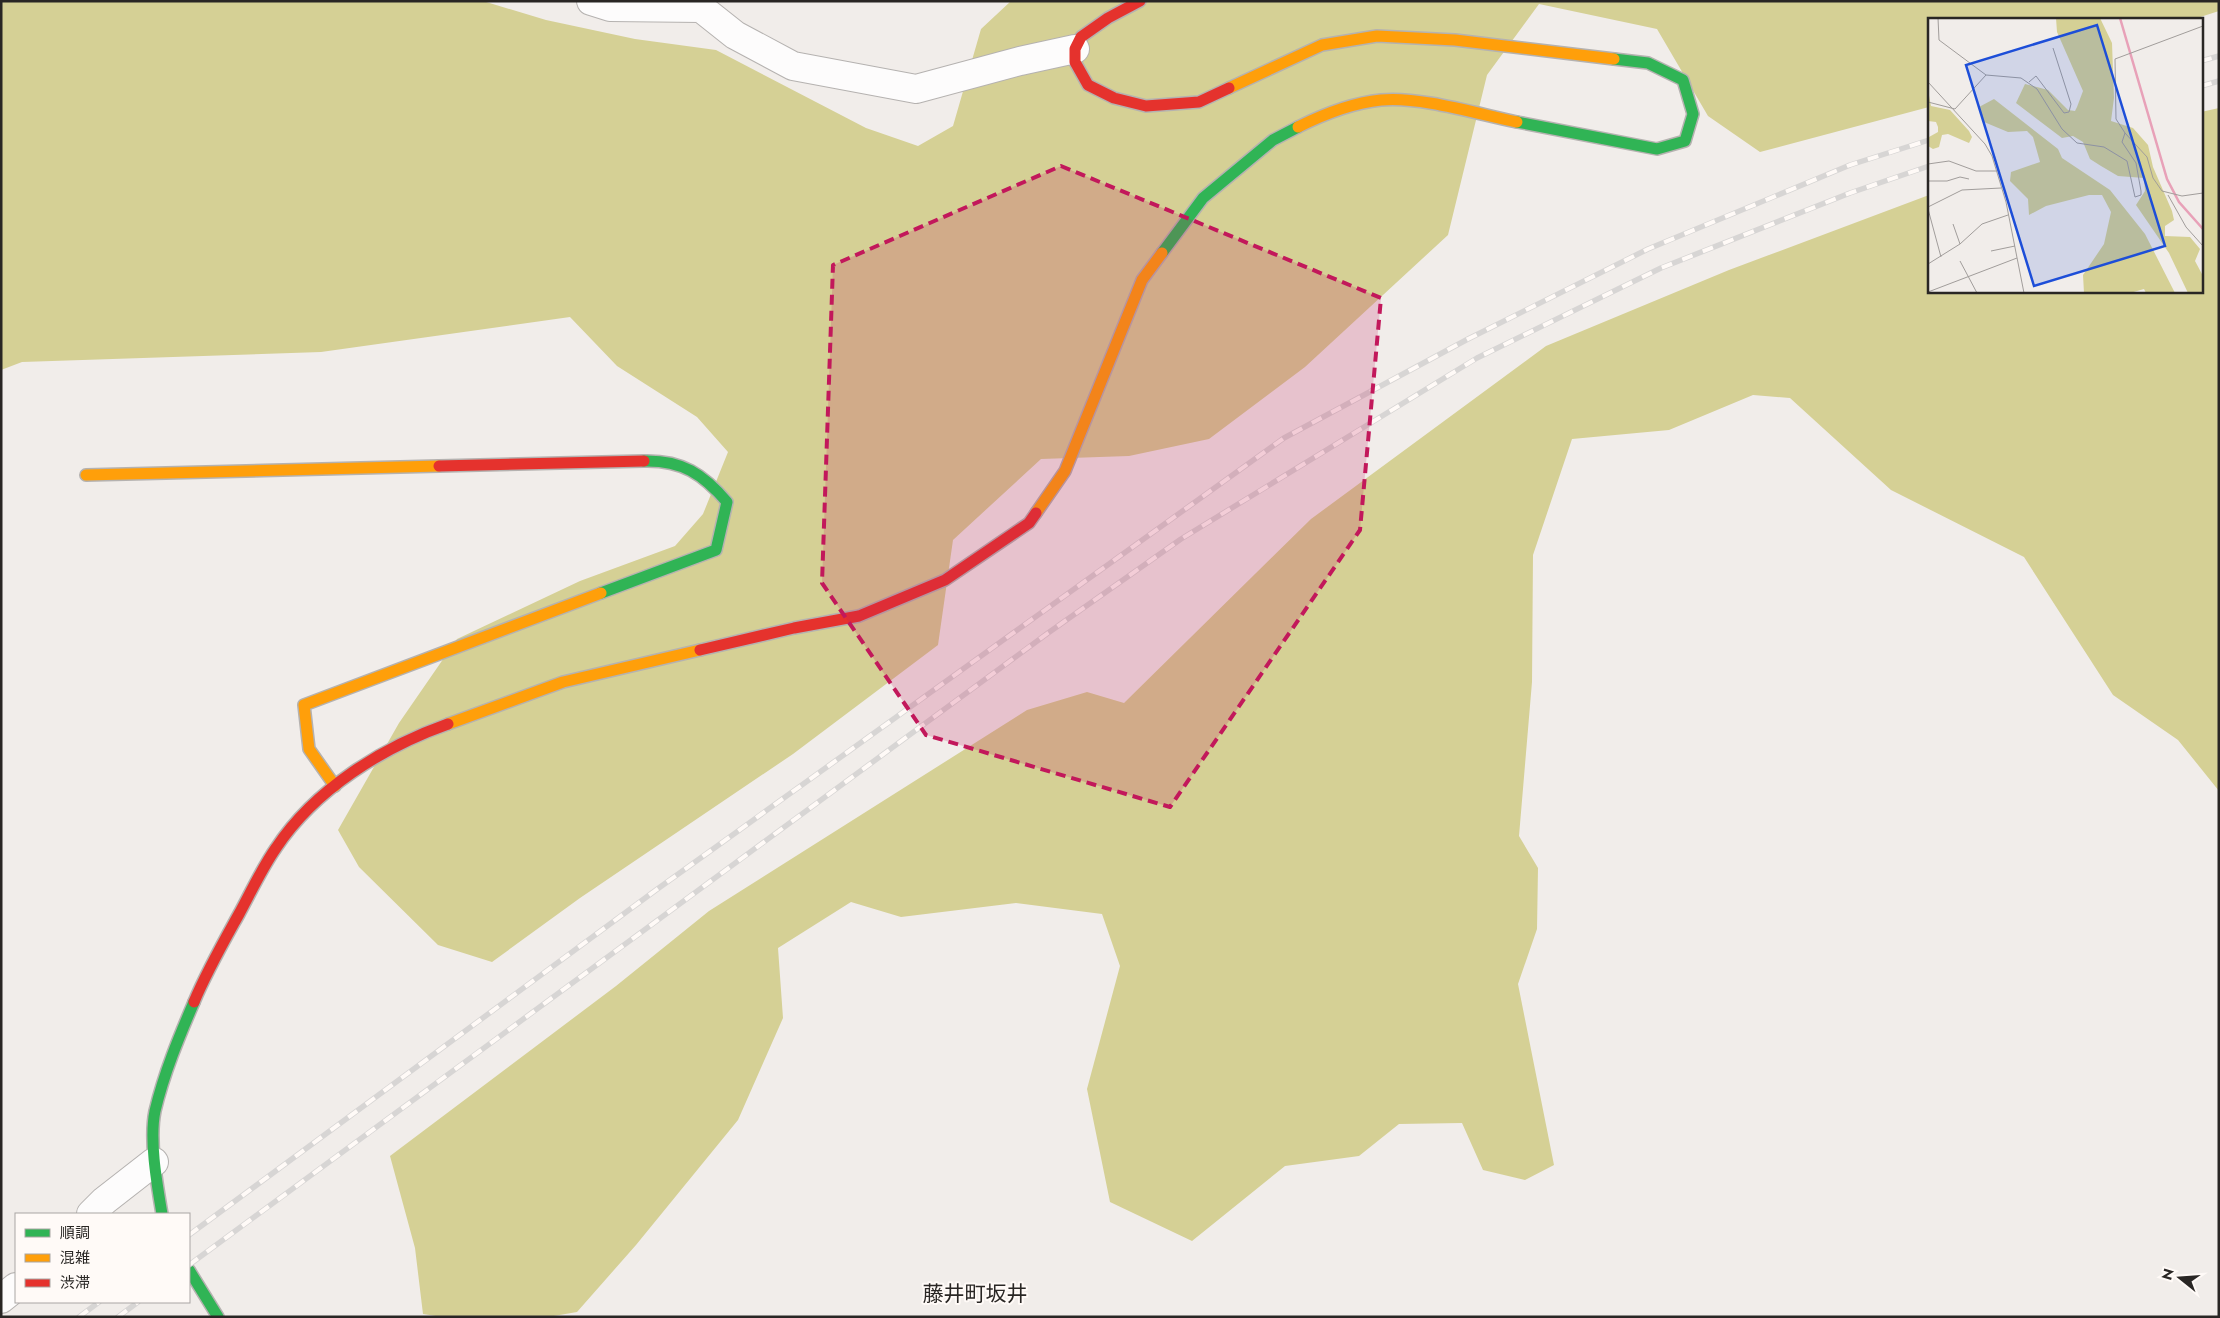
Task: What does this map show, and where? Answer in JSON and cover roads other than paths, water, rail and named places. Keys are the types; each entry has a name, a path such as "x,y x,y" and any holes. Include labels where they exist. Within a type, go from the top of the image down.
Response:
{"street":[{"path":"591,1 610,6 701,8 735,35 793,66 916,90 1020,61 1075,50"},
{"path":"162,1213 154,1162 155,1112 177,1042 204,976 276,847 312,805 352,771 425,732 563,682 794,628 859,616 945,580 960,570 1029,523 1066,471 1142,280 1203,198 1273,140 1330,111 1381,100 1414,101 1612,142 1657,149 1685,141 1693,114 1683,80 1648,63 1455,40 1377,36 1322,45 1199,102 1146,106 1114,98 1088,85 1075,62 1075,50 1081,37 1108,18 1140,1"},
{"path":"86,475 658,461 682,465 707,478 727,502 716,550 304,705 309,749 335,786"},
{"path":"92,1213 104,1201 154,1162"},
{"path":"190,1272 218,1317"},
{"path":"1,1299 15,1288"}],"railway":[{"path":"2202,61 2219,56"},
{"path":"2202,86 2219,81"},
{"path":"190,1234 656,890 1284,438 1468,339 1648,249 1850,165 1928,140"},
{"path":"190,1264 1048,633 1181,539 1477,358 1661,268 1850,193 1928,166"},
{"path":"79,1317 98,1303"},
{"path":"118,1317 137,1303"}],"district":[{"name":"藤井町坂井","path":"975,1294"}]}
